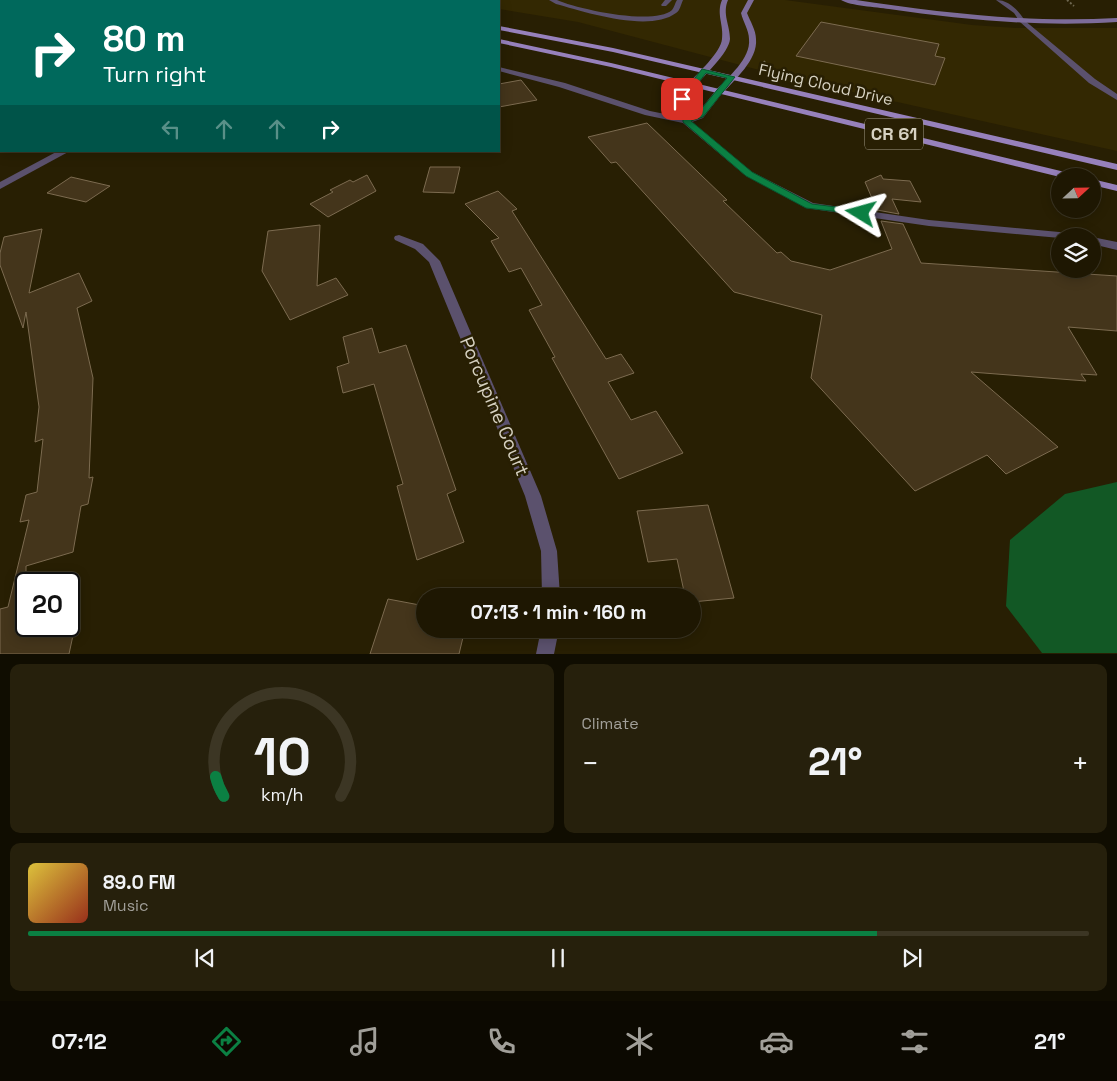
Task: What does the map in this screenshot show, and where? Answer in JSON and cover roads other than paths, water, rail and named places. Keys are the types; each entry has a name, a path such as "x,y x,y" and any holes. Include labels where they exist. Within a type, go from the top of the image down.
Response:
{"main road":[{"name":"Flying Cloud Drive","path":"500,28 570,40 1117,167"},
{"name":"Flying Cloud Drive","path":"500,41 554,51 1051,172"},
{"path":"1101,184 1117,188"}],"street":[{"path":"552,0 558,3 650,20 664,18 678,7 680,0"},
{"path":"725,0 720,13 728,38 727,42 678,104 686,121 749,174 810,206 929,223 1051,234"},
{"path":"502,71 562,84 648,113 686,121 700,116 748,56 753,46 753,38 744,13 751,0"},
{"path":"844,0 932,13 1022,21 1117,20"},
{"path":"999,0 1016,12 1022,21 1092,81 1117,98"},
{"path":"623,16 639,14 646,10"},
{"path":"623,16 644,17 657,12"},
{"path":"0,186 15,176 64,152"},
{"name":"Porcupine Court","path":"399,238 414,242 426,250 434,261 533,496 549,551 551,588"},
{"path":"1101,242 1117,246"},
{"path":"545,654 548,638"}]}
